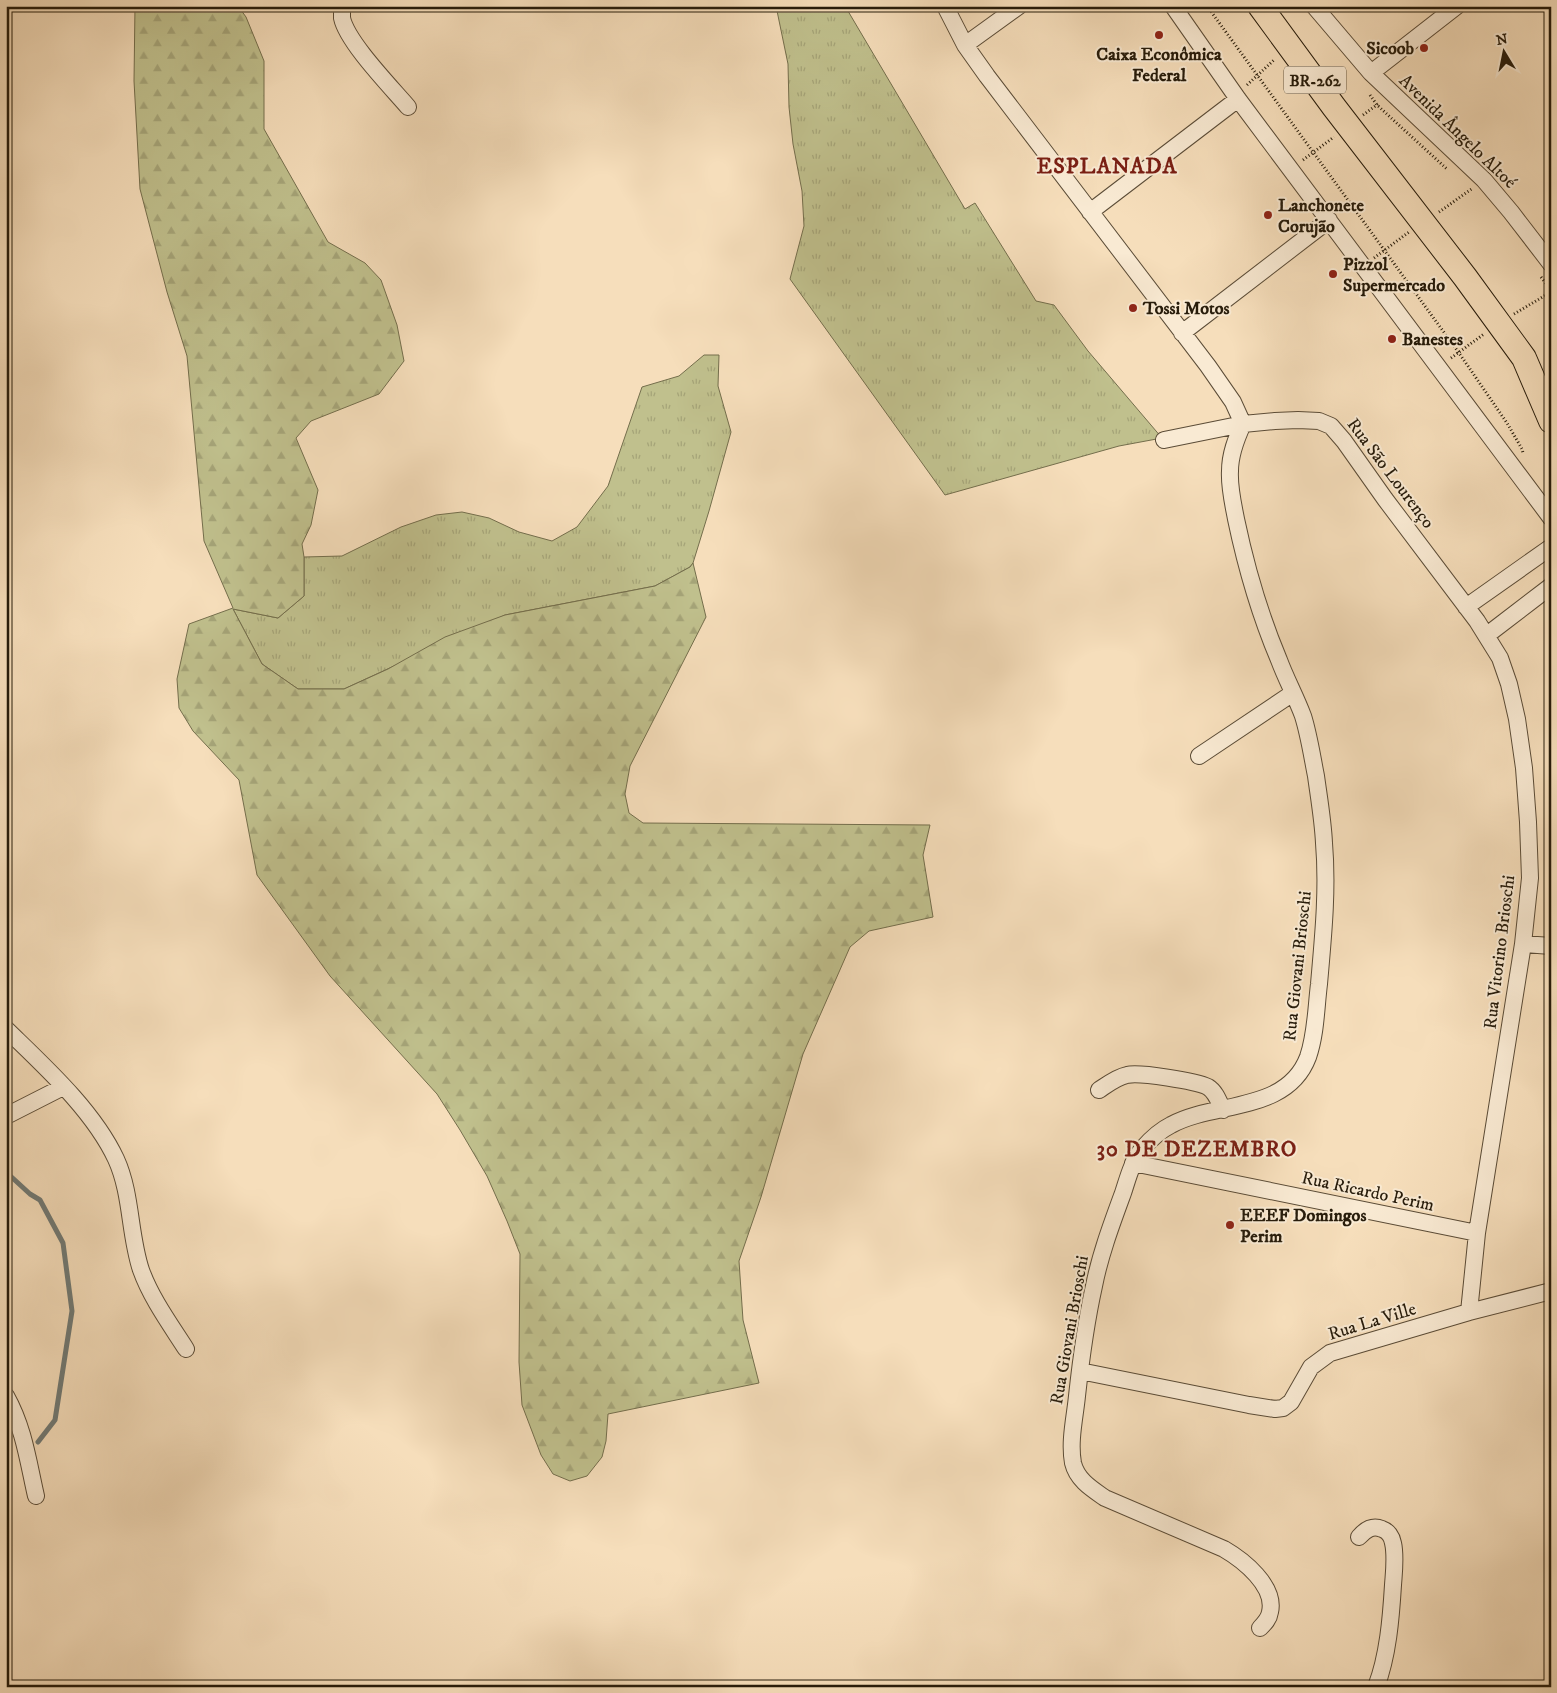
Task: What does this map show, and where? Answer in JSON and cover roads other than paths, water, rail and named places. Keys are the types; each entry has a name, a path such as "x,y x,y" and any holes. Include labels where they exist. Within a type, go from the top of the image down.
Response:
{"highway":[{"name":"BR-262","path":"1260,6 1334,107 1420,216 1524,358 1551,421"},
{"name":"BR-262","path":"1524,358 1551,381"}],"street":[{"path":"342,6 342,19 350,35 364,55 408,107"},
{"path":"945,6 965,45 987,76 1224,388 1243,424"},
{"path":"965,45 1019,6"},
{"path":"1173,6 1238,99 1551,518"},
{"name":"Avenida Ângelo Altoé","path":"1314,6 1371,74 1484,180 1511,212 1545,269"},
{"path":"1371,74 1457,6"},
{"path":"1090,212 1238,99"},
{"path":"1182,333 1329,220"},
{"name":"Rua São Lourenço","path":"1164,440 1243,424 1298,420 1319,421 1331,426 1466,607"},
{"name":"Rua Giovani Brioschi","path":"1243,424 1232,454 1230,471 1231,495 1252,586 1268,633 1303,716 1321,811 1325,845 1325,884 1315,1023 1308,1056 1299,1074 1289,1085 1250,1102 1187,1118 1169,1125 1142,1149 1133,1163 1094,1285 1080,1371 1072,1450 1074,1465 1079,1478 1105,1498 1195,1535 1240,1559 1262,1583 1269,1597 1271,1610 1268,1618 1260,1628"},
{"path":"1466,607 1551,547"},
{"path":"1487,636 1551,586"},
{"name":"Rua Vitorino Brioschi","path":"1466,607 1500,658 1509,684 1517,719 1524,768 1530,878 1524,944 1477,1234 1469,1312"},
{"path":"1199,756 1293,693"},
{"path":"1524,944 1551,946"},
{"path":"6,1029 79,1105 107,1143 116,1161 127,1194 141,1269 150,1290 186,1349"},
{"path":"1099,1090 1117,1078 1128,1074 1164,1077 1210,1088 1223,1110"},
{"path":"6,1116 63,1087"},
{"name":"Rua Ricardo Perim","path":"1133,1163 1477,1234"},
{"name":"Rua La Ville","path":"1080,1371 1275,1409 1283,1408 1291,1402 1311,1367 1330,1353 1469,1312 1551,1291"},
{"path":"6,1396 16,1414 36,1496"},
{"path":"1358,1537 1365,1530 1379,1527 1386,1530 1394,1543 1395,1564 1390,1622 1377,1684"}],"waterway":[{"path":"6,1172 30,1194 40,1200 63,1243 72,1311 55,1420 38,1442"}],"place":[{"name":"Caixa Econômica Federal","path":"1159,35"},
{"name":"Sicoob","path":"1424,48"},
{"name":"Lanchonete Corujão","path":"1268,215"},
{"name":"Pizzol Supermercado","path":"1333,274"},
{"name":"Tossi Motos","path":"1133,308"},
{"name":"Banestes","path":"1392,339"},
{"name":"EEEF Domingos Perim","path":"1230,1225"}],"district":[{"name":"ESPLANADA","path":"1107,165"},
{"name":"30 DE DEZEMBRO","path":"1197,1148"}]}
